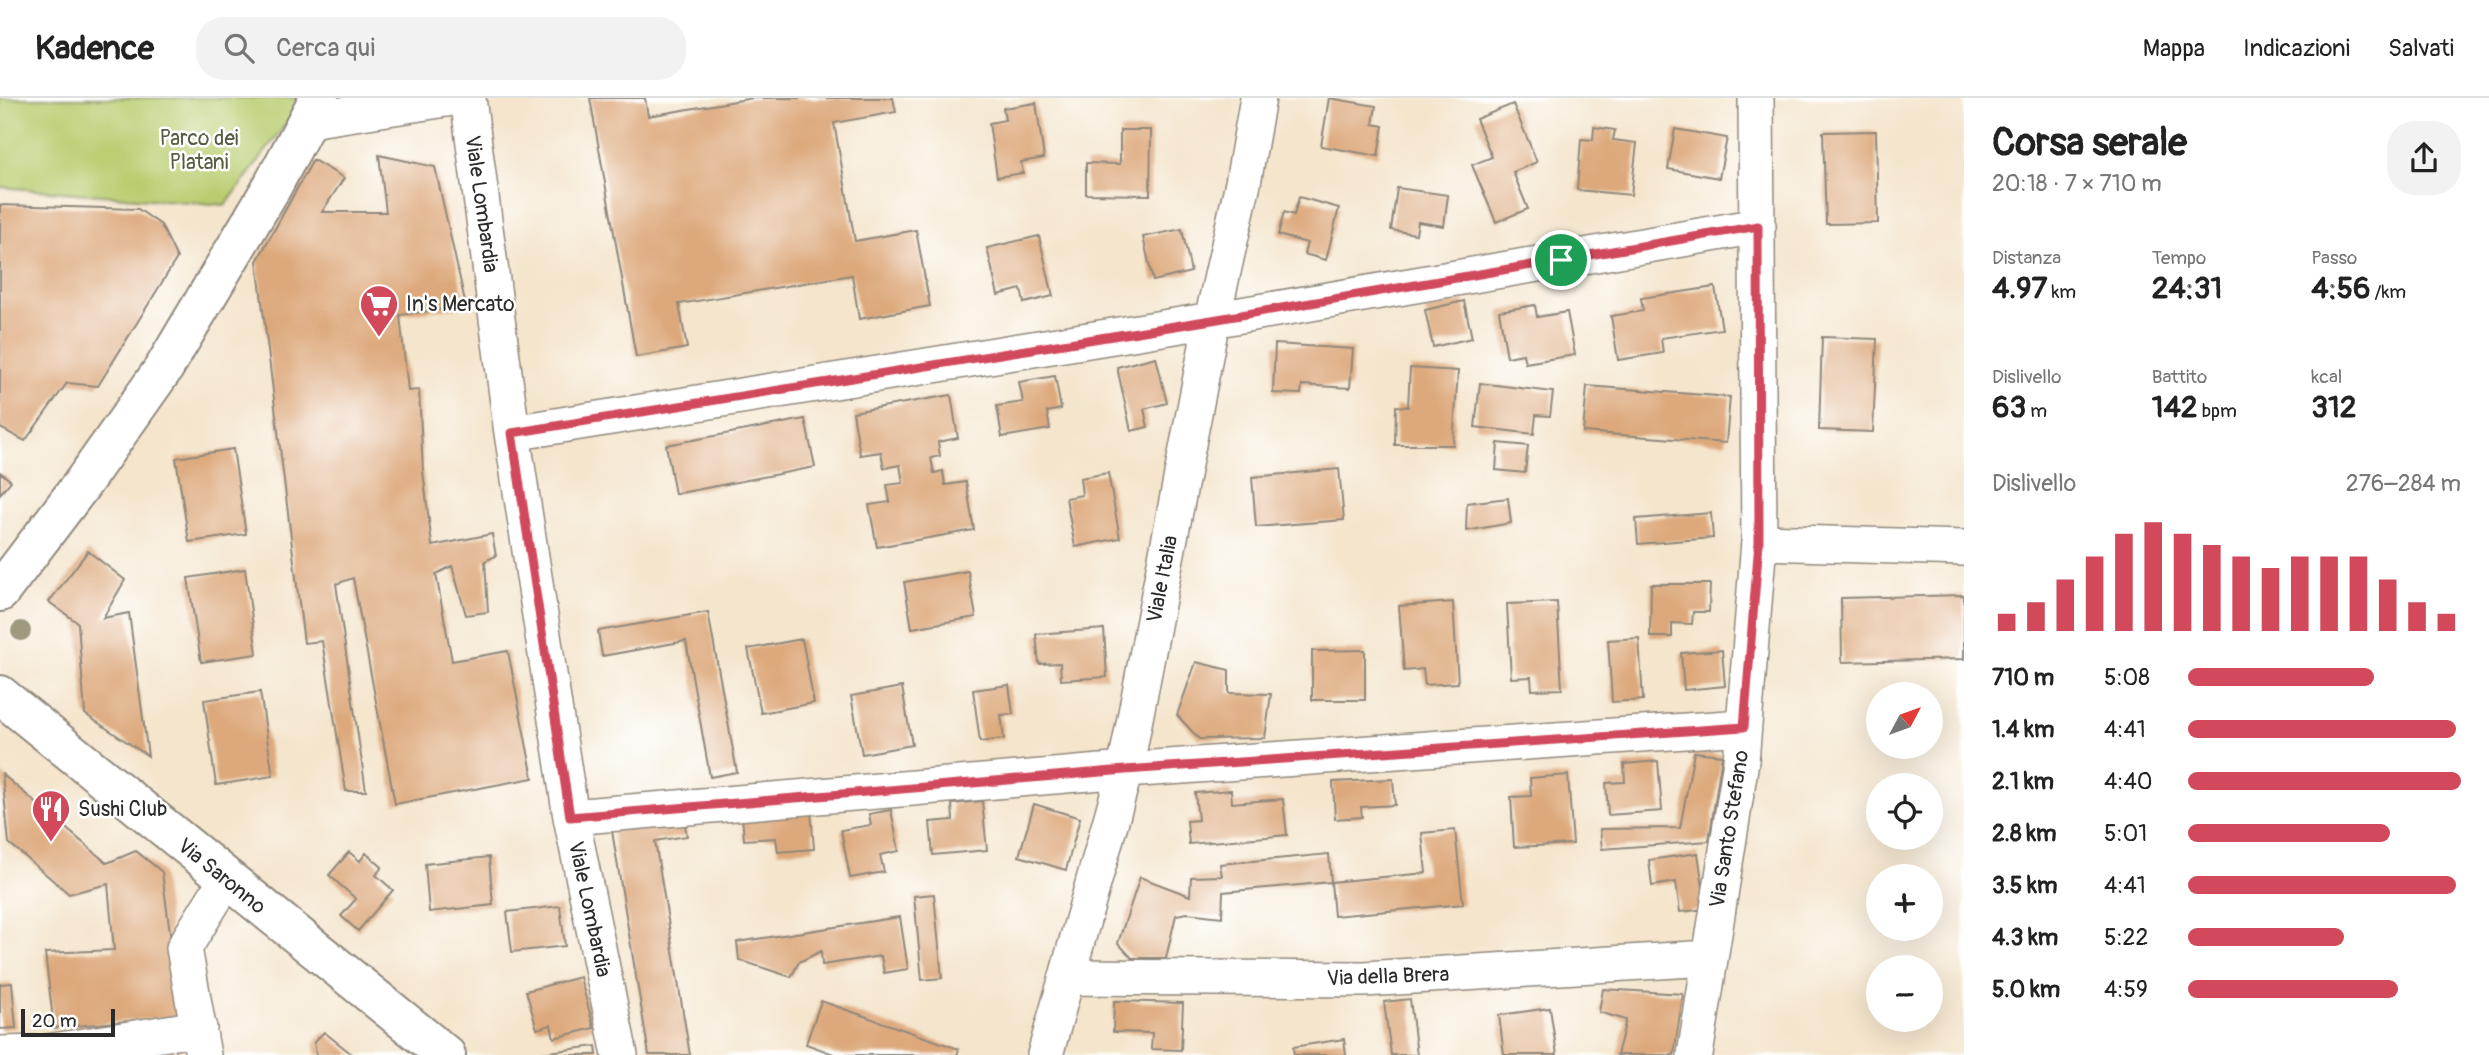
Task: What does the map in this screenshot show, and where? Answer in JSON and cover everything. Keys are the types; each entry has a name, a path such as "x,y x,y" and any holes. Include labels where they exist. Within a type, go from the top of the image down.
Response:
{"main road":[{"path":"0,592 82,484 164,368 274,185 314,109"},
{"name":"Via Saronno","path":"0,695 446,1055"}],"street":[{"path":"314,109 453,98"},
{"name":"Viale Lombardia","path":"468,98 512,433 570,817 620,1055"},
{"name":"Viale Italia","path":"1045,1055 1125,770 1258,98"},
{"name":"Via Santo Stefano","path":"1695,1055 1741,761 1759,542 1756,98"},
{"path":"512,433 1212,320 1758,226"},
{"path":"1759,542 1964,548"},
{"path":"570,817 1125,770 1744,727"},
{"path":"0,1054 201,1041 184,948 226,880"},
{"name":"Via della Brera","path":"1067,977 1364,979 1709,958"}],"green space":[{"name":"Parco dei Platani","path":"0,98 299,98 293,114 226,205 0,187"}],"building":[{"path":"590,98 645,98 648,116 753,98 893,98 896,112 834,123 855,241 916,230 930,306 859,319 852,275 679,304 687,348 636,357"},
{"path":"1329,98 1376,106 1373,124 1383,126 1378,156 1321,146"},
{"path":"1036,103 1044,158 1021,162 1023,173 997,177 989,123 1005,120 1003,108"},
{"path":"1513,104 1537,162 1513,172 1528,209 1496,222 1472,165 1492,157 1476,119"},
{"path":"1594,127 1615,130 1613,140 1637,143 1631,195 1577,190 1581,139 1593,140"},
{"path":"1675,129 1727,138 1719,178 1668,169"},
{"path":"1120,130 1151,130 1150,195 1086,194 1086,163 1120,164"},
{"path":"1876,131 1878,223 1826,224 1823,132"},
{"path":"379,155 435,167 466,306 400,315 408,391 419,390 423,471 432,546 492,534 496,556 485,561 488,612 466,615 452,566 436,574 452,661 508,651 533,778 395,804 353,578 336,584 366,791 346,791 322,641 304,643 257,261 313,160 344,178 322,212 386,212"},
{"path":"1397,188 1448,195 1444,226 1418,222 1416,234 1391,230"},
{"path":"1299,197 1339,208 1326,260 1304,254 1307,243 1278,235 1284,212 1294,215"},
{"path":"0,205 138,209 161,225 177,258 98,386 67,383 25,441 0,428"},
{"path":"1182,229 1191,272 1153,281 1143,237"},
{"path":"1039,236 1053,296 1024,303 1021,289 998,295 987,248"},
{"path":"1715,287 1722,329 1661,338 1663,353 1618,360 1611,316 1643,311 1641,298"},
{"path":"1464,301 1472,338 1433,347 1425,310"},
{"path":"1535,305 1537,317 1567,312 1575,355 1525,363 1523,354 1507,357 1499,311"},
{"path":"1822,337 1877,339 1873,432 1819,430"},
{"path":"1275,344 1353,349 1350,388 1302,385 1301,394 1273,393"},
{"path":"1156,357 1167,403 1144,409 1148,427 1131,431 1117,367"},
{"path":"1410,368 1458,371 1453,445 1395,445 1396,406 1408,407"},
{"path":"1055,376 1061,409 1047,412 1050,429 1002,437 997,406 1023,402 1019,382"},
{"path":"1480,383 1553,392 1550,416 1536,415 1534,434 1475,427"},
{"path":"1587,386 1730,397 1726,443 1583,432"},
{"path":"951,395 958,438 938,442 940,456 931,458 934,473 943,471 945,485 966,482 974,530 877,547 869,505 890,502 887,485 903,483 900,465 884,468 881,452 860,455 853,412"},
{"path":"805,419 815,467 675,494 666,445"},
{"path":"1498,443 1528,446 1525,473 1496,470"},
{"path":"233,449 246,534 189,542 176,458"},
{"path":"1339,469 1344,520 1256,527 1252,477"},
{"path":"0,472 11,481 0,494"},
{"path":"1108,473 1120,538 1075,547 1066,498 1082,495 1080,478"},
{"path":"1508,498 1511,523 1466,531 1467,503"},
{"path":"1711,513 1713,538 1638,544 1636,519"},
{"path":"88,551 125,580 103,618 129,613 148,756 85,714 78,623 49,602"},
{"path":"245,569 257,654 201,662 188,578"},
{"path":"968,571 976,617 912,628 904,582"},
{"path":"1651,584 1710,584 1709,612 1693,612 1692,624 1672,623 1672,637 1650,637"},
{"path":"1964,595 1964,659 1842,662 1841,598"},
{"path":"1453,602 1458,683 1425,685 1423,669 1404,671 1399,606"},
{"path":"1557,602 1562,689 1532,690 1531,677 1511,678 1507,604"},
{"path":"708,612 737,772 710,777 686,641 602,656 598,631"},
{"path":"1104,629 1107,677 1061,680 1060,663 1039,664 1036,634"},
{"path":"1639,638 1643,700 1612,702 1608,640"},
{"path":"802,639 814,703 761,713 748,649"},
{"path":"1365,650 1365,700 1312,700 1312,651"},
{"path":"1722,650 1725,686 1684,690 1681,653"},
{"path":"1196,662 1229,670 1229,693 1271,694 1265,738 1199,739 1177,715"},
{"path":"1009,685 1013,714 1001,715 1004,739 980,742 973,690"},
{"path":"902,687 912,745 862,754 851,696"},
{"path":"260,692 273,776 216,785 204,700"},
{"path":"1694,752 1722,755 1709,841 1602,849 1600,829 1680,828"},
{"path":"1658,761 1662,811 1608,815 1606,783 1625,782 1624,764"},
{"path":"2,774 107,863 136,851 162,872 181,1016 54,1028 45,953 114,950 108,884 69,894 9,843"},
{"path":"1568,775 1573,844 1514,847 1511,797 1531,796 1530,778"},
{"path":"1393,779 1395,805 1361,807 1362,817 1335,819 1333,782"},
{"path":"1231,790 1232,803 1283,799 1287,835 1189,844 1187,821 1198,820 1195,793"},
{"path":"982,801 987,850 933,855 930,822 953,820 952,804"},
{"path":"1034,804 1080,818 1066,870 1019,856"},
{"path":"891,810 899,851 880,855 884,872 850,878 841,830 871,825 869,814"},
{"path":"811,811 814,849 778,852 776,838 744,840 742,816"},
{"path":"684,820 687,836 655,841 690,1055 649,1055 612,831"},
{"path":"1455,830 1463,904 1334,916 1331,882 1426,873 1422,833"},
{"path":"349,852 360,861 366,853 382,867 376,875 393,890 358,931 341,916 356,899 329,875"},
{"path":"1698,853 1706,909 1680,912 1676,882 1652,886 1649,860"},
{"path":"1329,854 1331,882 1223,892 1222,917 1187,913 1176,915 1166,958 1132,958 1118,943 1140,877 1190,896 1191,877 1222,876 1220,864"},
{"path":"489,857 493,905 429,912 425,864"},
{"path":"934,894 942,978 922,980 914,896"},
{"path":"560,906 565,946 512,952 507,912"},
{"path":"900,917 908,969 884,973 881,956 822,965 821,951 799,962 791,977 739,960 737,942"},
{"path":"580,977 594,1028 554,1038 551,1025 537,1029 526,991"},
{"path":"12,983 16,1028 0,1029 0,984"},
{"path":"1603,989 1683,994 1674,1055 1617,1055 1626,1020 1599,1012"},
{"path":"1410,999 1417,1055 1391,1055 1384,1002"},
{"path":"821,1001 959,1049 957,1055 836,1055 806,1044"},
{"path":"1114,1001 1183,1003 1181,1050 1151,1049 1152,1033 1113,1032"},
{"path":"1550,1008 1557,1055 1504,1055 1499,1015"},
{"path":"324,1032 353,1055 316,1055 314,1042"},
{"path":"1344,1039 1346,1055 1294,1055 1293,1047"},
{"path":"596,1046 597,1055 541,1055 541,1053"}],"place":[{"name":"In's Mercato","path":"379,338"},
{"name":"Sushi Club","path":"51,843"}],"route":[{"path":"1758,226 1759,542 1744,727 1125,770 570,817 512,433 1212,320 1561,260 1758,226"}]}
